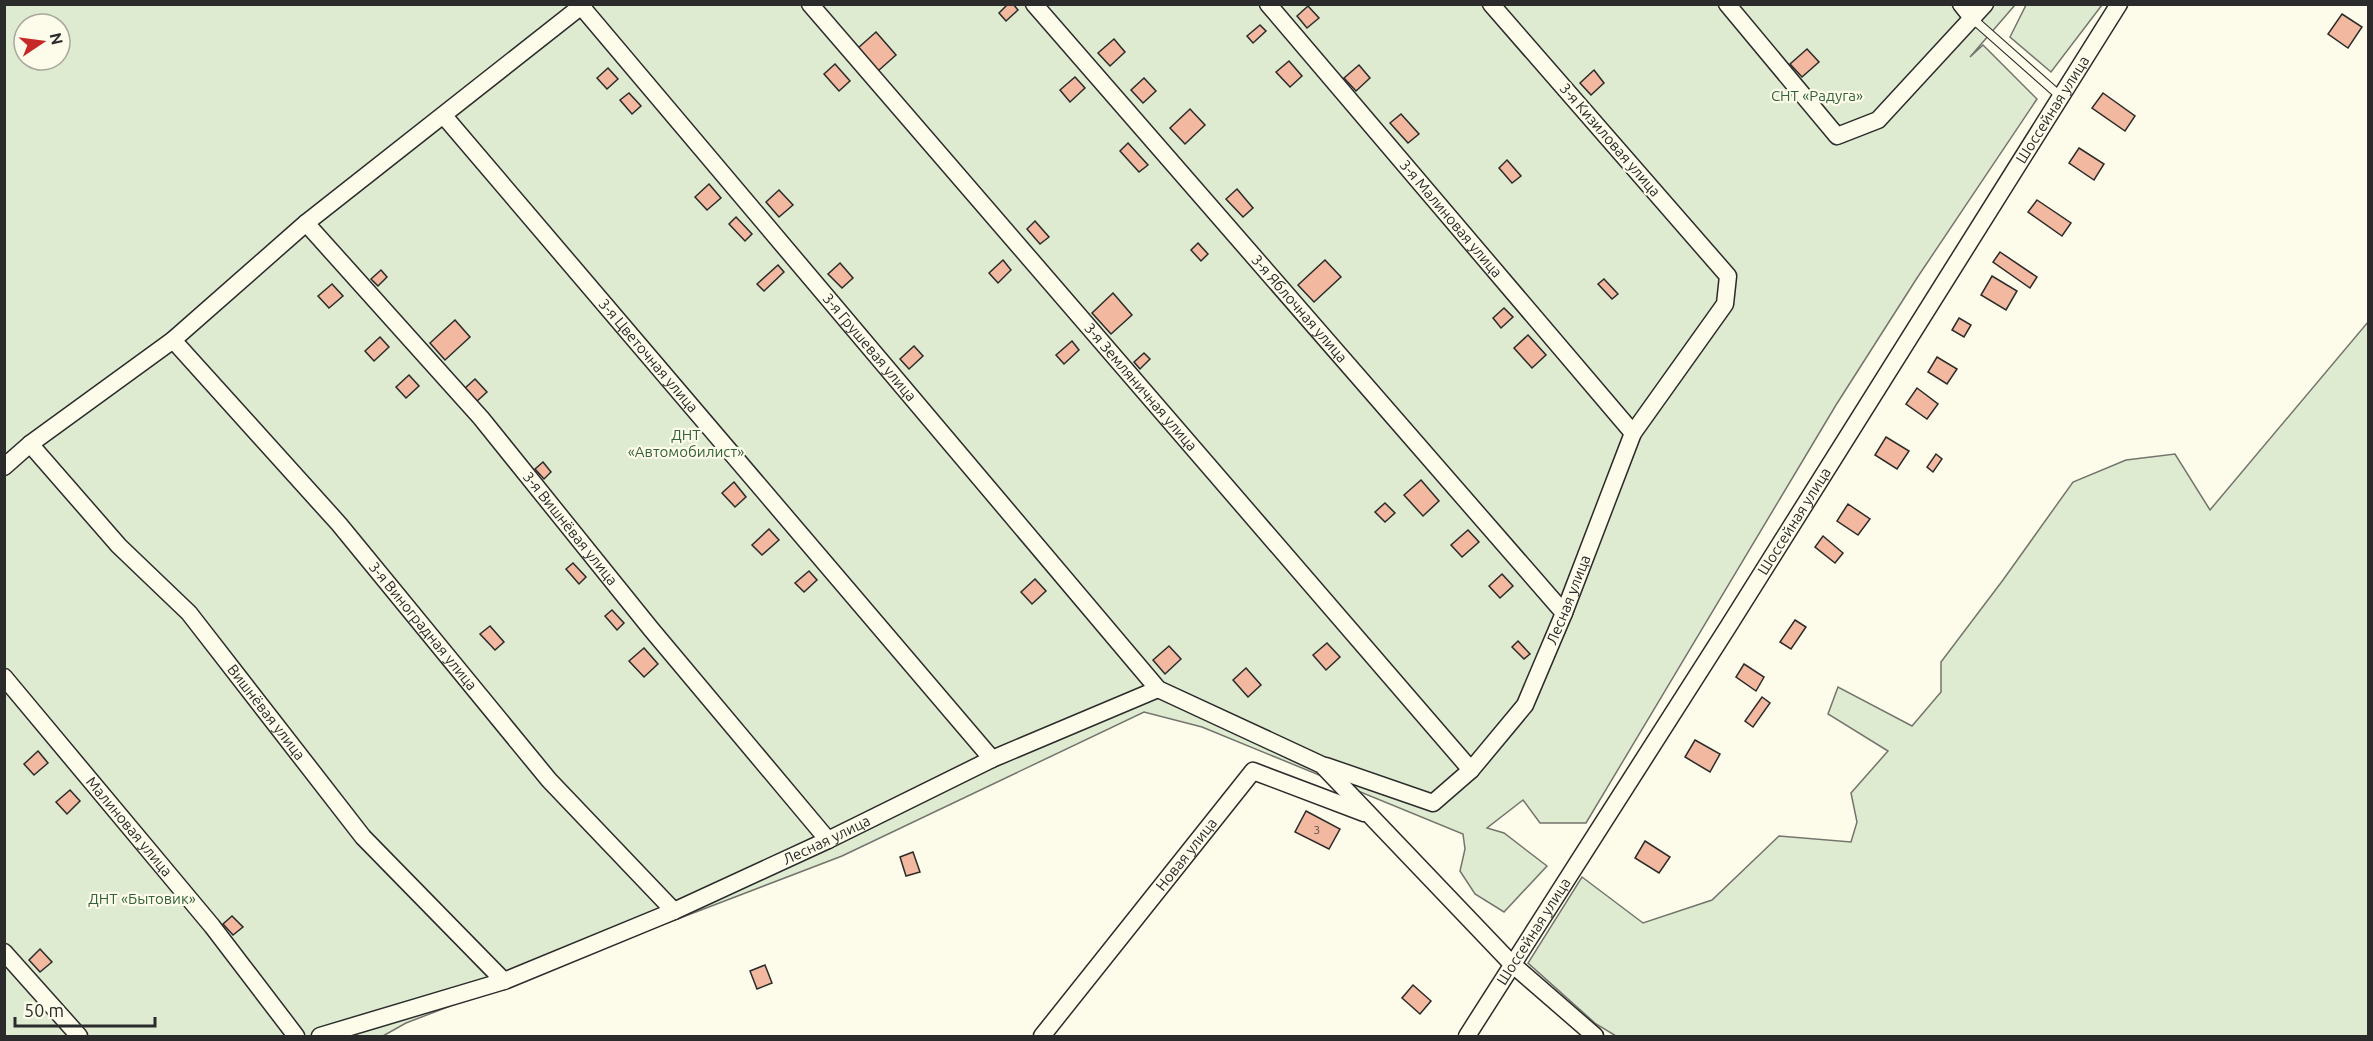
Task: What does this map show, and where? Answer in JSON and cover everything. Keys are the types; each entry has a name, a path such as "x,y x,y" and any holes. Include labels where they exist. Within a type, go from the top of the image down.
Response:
{"street":[{"name":"3-я Земляничная улица","path":"810,4 1471,770"},
{"name":"3-я Яблочная улица","path":"1034,4 1564,614"},
{"name":"3-я Малиновая улица","path":"1268,4 1633,433"},
{"name":"3-я Кизиловая улица","path":"1491,4 1728,276"},
{"path":"1727,4 1837,136 1878,120 1985,4"},
{"path":"1961,4 1973,19"},
{"name":"Шоссейная улица","path":"1467,1036 1728,627 2118,4"},
{"path":"4,467 30,444 173,340 306,223 582,5"},
{"name":"3-я Грушевая улица","path":"582,5 1158,689"},
{"name":"3-я Цветочная улица","path":"444,116 992,759"},
{"name":"3-я Вишнёвая улица","path":"306,223 481,418 651,629 828,840"},
{"name":"Лесная улица","path":"320,1036 504,981 674,911 828,840 992,759 1158,689 1322,765 1433,803 1471,770 1525,705 1564,614 1633,433 1725,304 1728,276"},
{"name":"3-я Виноградная улица","path":"173,340 339,524 549,780 674,911"},
{"name":"Вишнёвая улица","path":"30,444 119,546 189,613 363,837 504,981"},
{"name":"Малиновая улица","path":"4,677 212,926 296,1036"},
{"name":"Лесная улица","path":"1322,765 1512,964 1595,1036"},
{"name":"Новая улица","path":"1042,1036 1253,771 1370,816"},
{"path":"4,952 79,1036"}],"lane":[{"path":"1973,19 2060,96"}],"green space":[{"path":"2026,4 2102,5 2051,72 2010,37"},
{"name":"ДНТ «Автомобилист»","path":"5,5 2015,5 1970,57 1983,45 2037,99 1917,278 1836,405 1586,823 1540,823 1523,800 1487,828 1504,833 1547,866 1504,912 1475,894 1460,871 1465,849 1463,834 1202,727 1144,712 842,856 406,1023 383,1036 5,1036"},
{"path":"2368,322 2368,1036 1616,1036 1596,1024 1528,963 1582,877 1643,923 1712,900 1779,836 1851,842 1857,822 1851,793 1888,751 1828,714 1838,687 1912,726 1941,692 1941,662 2073,482 2126,460 2175,454 2210,510"}],"building":[{"path":"1008,4 1013,4 1018,10 1006,21 999,13"},
{"path":"1308,6 1319,18 1307,28 1297,16"},
{"path":"2342,14 2362,27 2348,48 2328,34"},
{"path":"1260,25 1266,31 1253,43 1247,36"},
{"path":"876,32 896,55 878,71 858,48"},
{"path":"1114,39 1125,52 1110,66 1098,53"},
{"path":"1807,49 1819,62 1802,77 1790,64"},
{"path":"1289,61 1302,76 1290,87 1276,72"},
{"path":"835,64 850,81 839,91 824,74"},
{"path":"1359,65 1370,78 1356,91 1344,78"},
{"path":"608,68 618,79 607,89 597,78"},
{"path":"1594,70 1604,83 1591,95 1580,83"},
{"path":"1075,77 1085,88 1070,102 1060,90"},
{"path":"1144,78 1156,91 1143,103 1131,90"},
{"path":"629,93 641,106 632,114 620,100"},
{"path":"2103,93 2135,116 2125,131 2092,108"},
{"path":"1190,109 1205,125 1185,144 1170,128"},
{"path":"1401,114 1419,134 1408,143 1390,123"},
{"path":"1128,143 1148,165 1139,172 1120,151"},
{"path":"2079,148 2104,164 2094,180 2069,163"},
{"path":"1507,160 1521,176 1512,183 1499,168"},
{"path":"709,184 721,198 707,210 695,197"},
{"path":"1237,189 1253,208 1243,217 1226,199"},
{"path":"779,190 793,205 779,217 766,202"},
{"path":"2037,200 2071,223 2062,236 2028,212"},
{"path":"736,217 752,234 745,241 729,224"},
{"path":"1035,221 1049,237 1040,244 1027,229"},
{"path":"1198,243 1208,254 1201,261 1191,250"},
{"path":"2000,252 2037,277 2030,288 1993,262"},
{"path":"1003,260 1011,270 998,283 989,273"},
{"path":"1325,260 1341,277 1314,302 1298,285"},
{"path":"840,263 853,278 842,288 828,274"},
{"path":"778,265 784,272 764,291 757,284"},
{"path":"381,270 387,277 378,286 371,279"},
{"path":"1992,276 2017,291 2006,310 1981,295"},
{"path":"1604,279 1618,294 1612,299 1598,284"},
{"path":"332,284 343,296 329,308 318,296"},
{"path":"1113,293 1132,315 1111,334 1092,313"},
{"path":"1504,308 1513,317 1501,328 1493,318"},
{"path":"1959,318 1971,325 1964,337 1952,330"},
{"path":"455,320 470,337 445,360 430,343"},
{"path":"1528,335 1546,355 1532,368 1514,348"},
{"path":"380,337 389,347 374,361 365,351"},
{"path":"1072,341 1079,350 1064,364 1056,355"},
{"path":"914,346 923,356 909,369 900,359"},
{"path":"1144,353 1150,359 1140,369 1134,362"},
{"path":"1937,357 1957,369 1947,384 1928,372"},
{"path":"409,375 419,386 406,398 396,387"},
{"path":"475,379 487,392 476,402 464,389"},
{"path":"1917,388 1938,404 1927,419 1906,404"},
{"path":"1886,437 1909,451 1897,469 1875,455"},
{"path":"1936,454 1942,459 1933,472 1927,467"},
{"path":"543,462 551,472 544,479 535,469"},
{"path":"1421,480 1439,501 1423,516 1404,495"},
{"path":"734,482 746,497 735,507 722,493"},
{"path":"1385,503 1395,513 1385,522 1375,512"},
{"path":"1848,504 1870,519 1858,535 1837,521"},
{"path":"769,529 779,540 762,555 752,545"},
{"path":"1468,530 1479,542 1462,557 1451,545"},
{"path":"1823,536 1843,553 1835,563 1815,547"},
{"path":"573,563 586,577 579,584 566,569"},
{"path":"809,571 817,580 804,592 795,583"},
{"path":"1502,574 1513,586 1500,598 1489,586"},
{"path":"1035,579 1046,591 1032,604 1021,592"},
{"path":"612,610 624,623 617,630 605,616"},
{"path":"1795,620 1806,627 1791,649 1780,642"},
{"path":"490,626 504,642 495,650 480,634"},
{"path":"1518,641 1530,654 1524,659 1512,647"},
{"path":"1327,643 1340,657 1326,670 1313,655"},
{"path":"1169,646 1181,659 1165,674 1153,660"},
{"path":"644,648 658,664 644,677 629,661"},
{"path":"1744,664 1764,677 1756,691 1736,677"},
{"path":"1246,668 1261,685 1248,697 1233,680"},
{"path":"1762,697 1770,703 1753,727 1745,721"},
{"path":"1695,740 1720,754 1710,772 1685,757"},
{"path":"38,751 48,763 34,775 24,764"},
{"path":"70,790 80,801 67,814 56,802"},
{"path":"1306,811 1340,829 1329,849 1295,832"},
{"path":"1645,841 1670,857 1659,873 1635,858"},
{"path":"913,852 920,872 906,876 900,857"},
{"path":"232,916 243,927 233,935 223,924"},
{"path":"40,949 52,962 40,972 29,960"},
{"path":"765,965 772,983 757,989 750,971"},
{"path":"1413,985 1431,1001 1420,1014 1402,998"}],"park label":[{"name":"СНТ «Радуга»","path":"1817,96"},
{"name":"ДНТ «Бытовик»","path":"142,899"}]}
